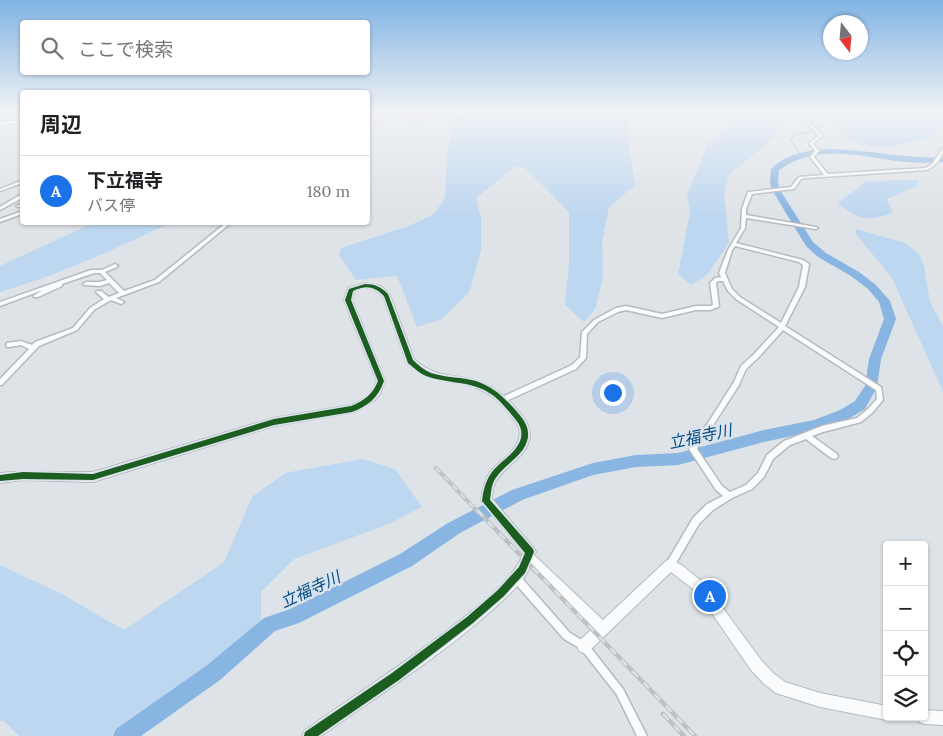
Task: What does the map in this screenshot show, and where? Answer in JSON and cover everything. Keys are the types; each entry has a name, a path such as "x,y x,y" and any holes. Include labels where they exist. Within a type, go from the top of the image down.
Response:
{"street":[{"path":"813,145 817,151 812,157 826,175"},
{"path":"584,646 670,565 696,522 710,507 749,487 761,475 770,457 787,443 806,435 860,420 880,400 879,389 738,298 723,279 722,273 743,228 745,202 750,193 794,187 800,178 826,175 908,172 927,169 933,165 943,150"},
{"path":"0,190 20,183"},
{"path":"0,209 20,197"},
{"path":"0,221 20,214"},
{"path":"743,216 816,228"},
{"path":"0,383 37,344 75,329 92,308 110,298 157,281 226,225"},
{"path":"729,496 719,488 693,449 737,384 743,368 782,327 802,287 805,263 734,244"},
{"path":"0,304 93,271 102,272 115,266"},
{"path":"102,272 122,293"},
{"path":"502,400 574,367 583,358 584,333 596,321 616,310 626,308 662,316 696,308 710,308 716,306 713,283 717,279 723,279"},
{"path":"36,296 53,289 64,281"},
{"path":"86,284 100,284 110,281"},
{"path":"0,478 29,475 72,478 93,477 274,422 352,409 362,405 374,397 381,381 348,300 351,290 366,285 379,287 386,295 410,360 418,369 431,376 484,386 502,400 523,424 525,434 522,446 495,474 488,486 486,501 530,552 530,559 516,578 493,600 425,656 309,736"},
{"path":"99,292 121,302"},
{"path":"69,339 72,333 70,331"},
{"path":"9,345 22,343 33,348"},
{"path":"806,435 834,456"},
{"path":"530,559 602,628"},
{"path":"670,565 702,589 756,665 781,688 820,700 883,712"},
{"path":"516,578 567,636 584,646 620,692 642,736"},
{"path":"928,717 943,718"}],"shaded area":[{"path":"449,145 629,145 635,185 609,207 602,242 603,275 596,308 584,322 565,305 569,264 569,212 526,169 516,166 476,198 481,219 481,250 470,291 442,319 417,327 397,276 356,280 339,255 341,248 409,226 434,214 445,198"},
{"path":"708,145 765,145 729,175 724,193 729,243 707,275 691,285 678,274 690,213 687,194"},
{"path":"865,145 896,145 882,147"},
{"path":"917,180 917,186 887,199 893,213 864,218 852,213 838,203 867,181"},
{"path":"89,225 166,225 65,270 0,292 0,266"},
{"path":"856,229 905,243 918,253 924,265 930,302 943,326 943,392 892,278 856,234"},
{"path":"363,459 395,469 422,507 389,524 294,559 261,592 261,631 207,672 110,736 19,736 4,721 0,721 0,565 62,594 124,630 224,562 252,497 285,473"}],"waterway":[{"path":"794,145 800,155"},
{"name":"立福寺川","path":"123,736 213,673 270,624 293,617 406,560 454,528 517,495 593,469 636,461 678,459 764,436 815,425 845,414 860,405 871,387 875,359 890,319 884,301 872,287 855,274 822,255 809,244 776,190 774,182 775,169 790,159 806,153 823,151 842,151 912,160 943,160"}],"railway":[{"path":"436,468 478,512"},
{"path":"477,510 695,736"},
{"path":"663,714 684,736"}],"cycle path":[{"path":"0,478 12,476 93,477 274,422 352,409 363,404 371,399 381,381 348,300 351,290 361,286 370,285 382,291 386,295 410,361 427,374 474,383 488,389 505,402 525,429 524,440 518,451 491,479 486,501 530,552 522,570 501,593 470,620 434,649 309,736"}],"place":[{"name":"下立福寺","path":"710,596"}]}
